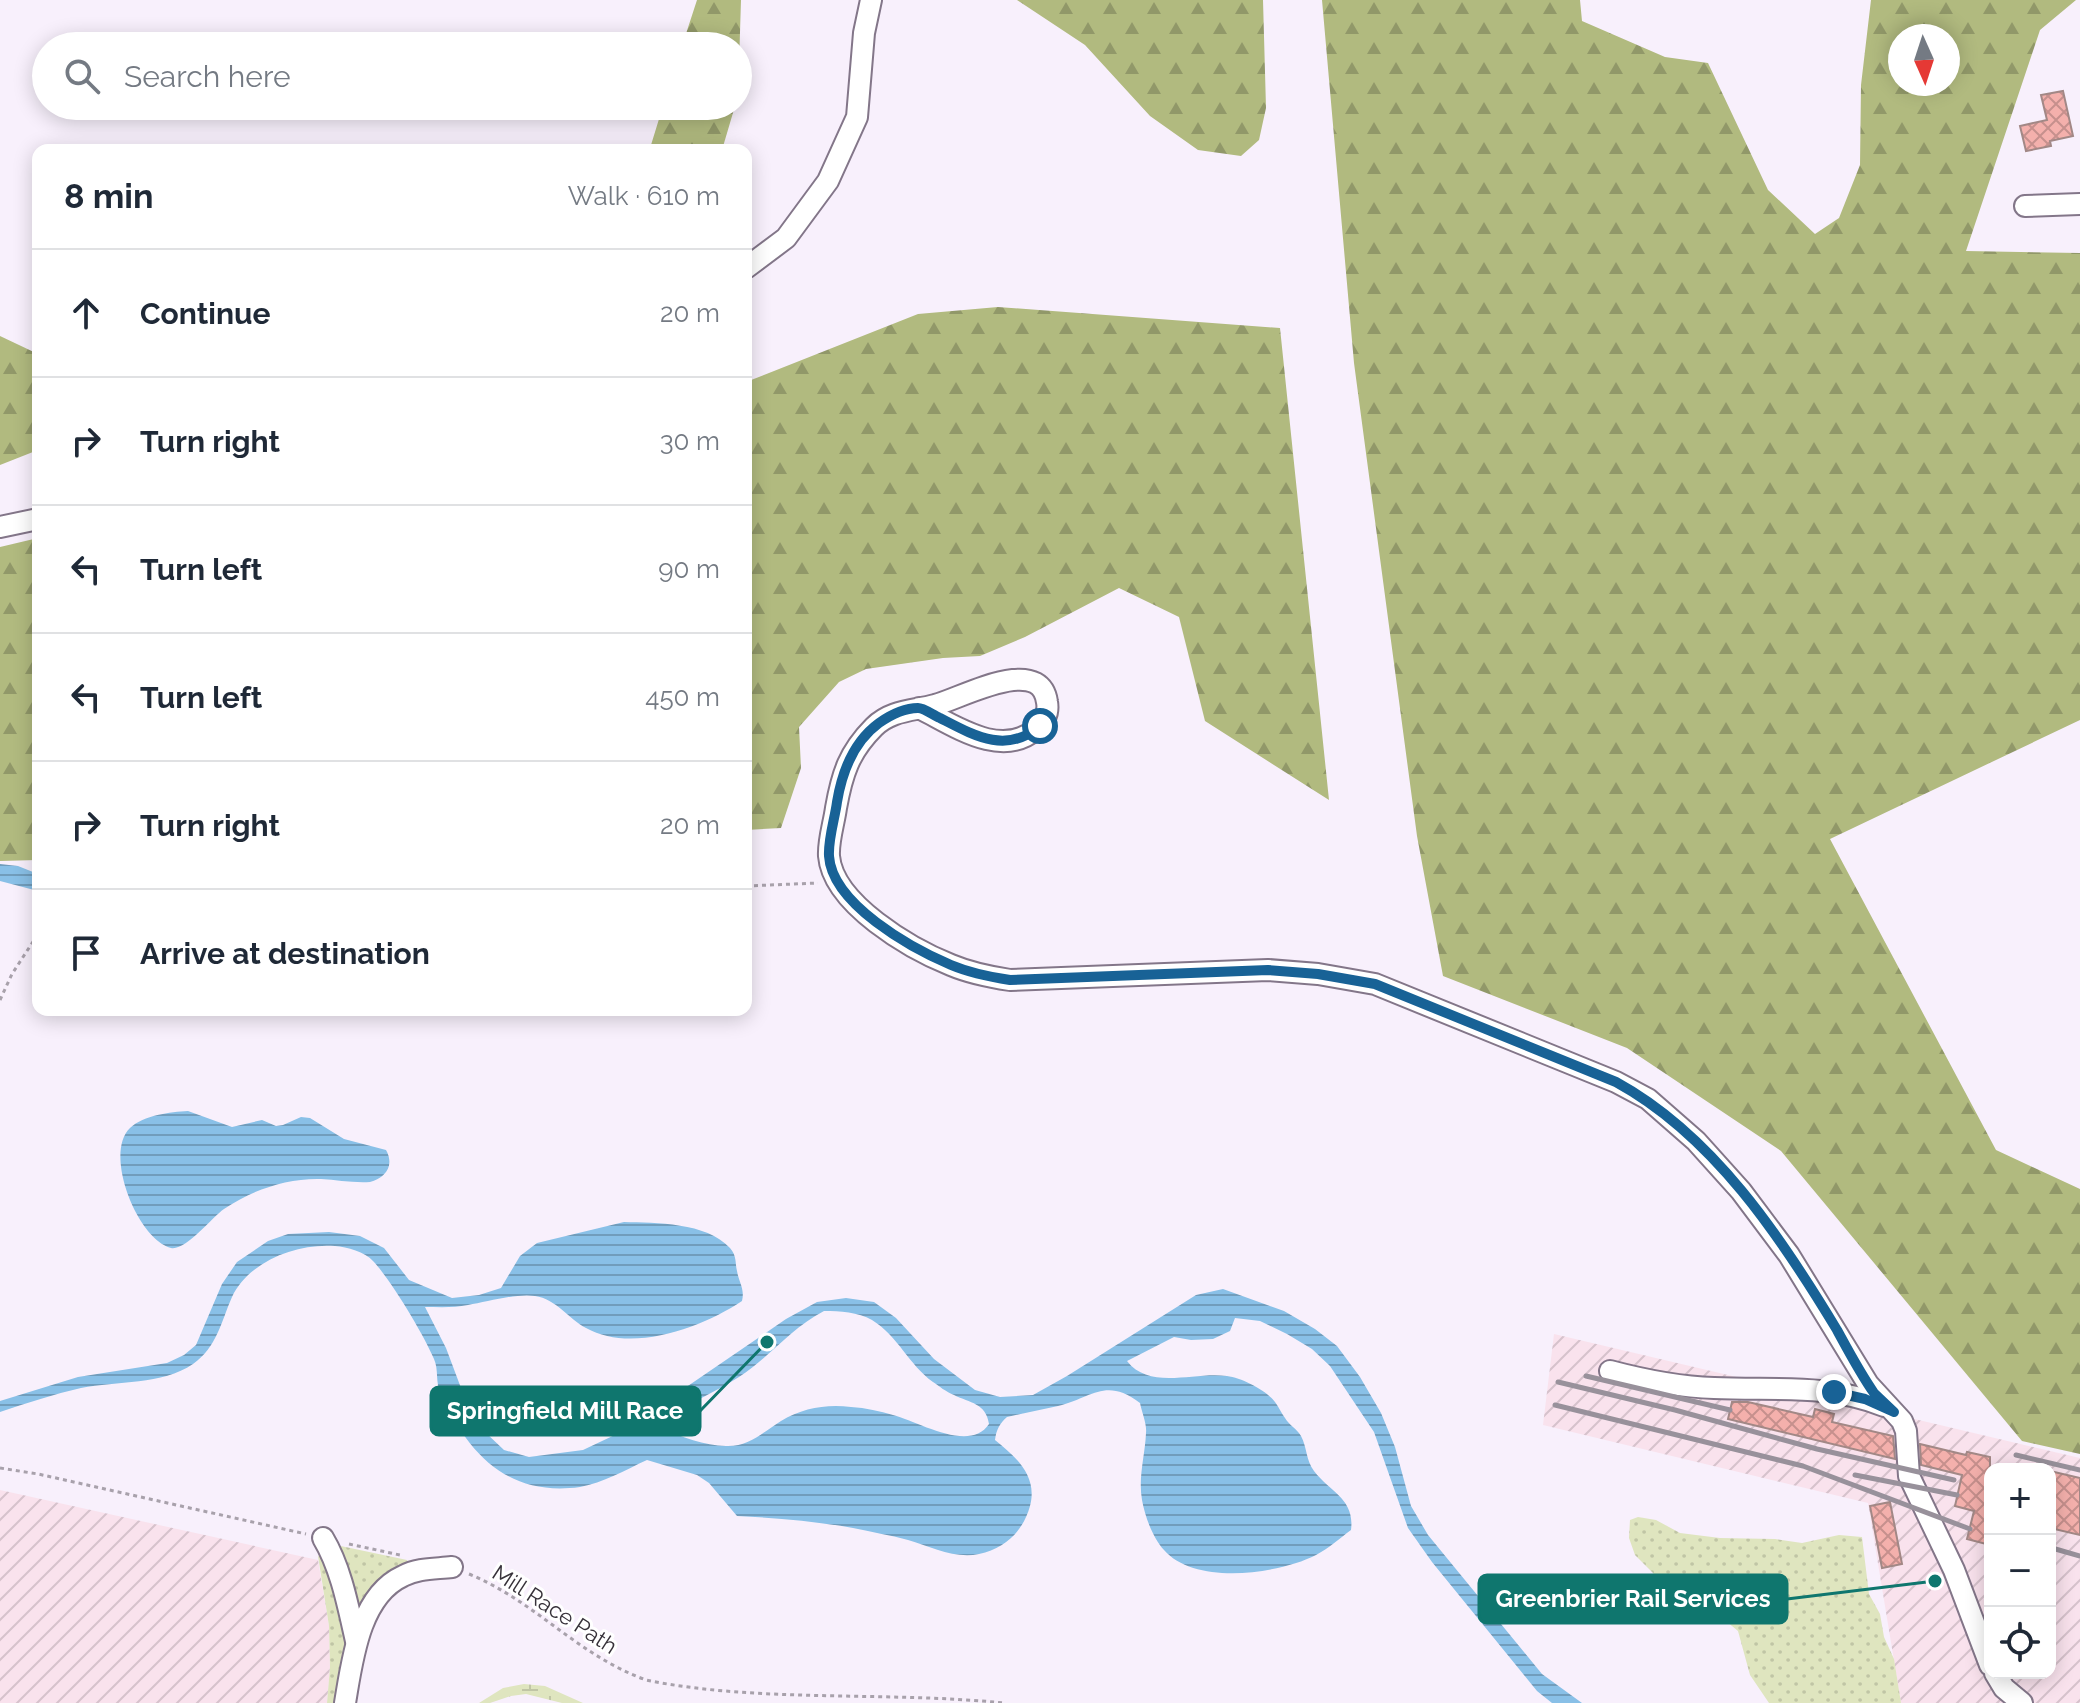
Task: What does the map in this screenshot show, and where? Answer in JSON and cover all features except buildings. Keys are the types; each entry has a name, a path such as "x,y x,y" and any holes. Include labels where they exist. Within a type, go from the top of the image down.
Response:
{"street":[{"path":"752,264 786,238 828,181 857,117 864,33 871,0"},
{"path":"2025,206 2080,204"},
{"path":"0,527 32,520"},
{"path":"919,708 980,738 998,742 1030,734 1047,715 1047,701 1042,690 1032,682 1004,680 936,705 919,708 892,714 875,726 858,746 842,773 829,856 837,883 848,898 895,935 950,965 984,976 1010,980 1268,970 1318,974 1375,984 1616,1082 1648,1099 1696,1141 1741,1191 1789,1255 1874,1393 1902,1421 1906,1431 1909,1476 1954,1570 1984,1649"},
{"path":"1610,1371 1698,1387 1795,1388 1834,1392 1865,1399 1894,1412"},
{"path":"323,1538 337,1571 356,1641"},
{"path":"345,1703 356,1641 375,1601 394,1580 420,1570 452,1567"},
{"path":"1999,1679 2004,1688 2022,1703"}],"path":[{"path":"752,886 837,883"},
{"path":"0,1000 32,943"},
{"path":"0,1468 408,1557"},
{"name":"Mill Race Path","path":"452,1567 511,1595 567,1638 610,1664 645,1680 695,1695"},
{"path":"796,1701 933,1699 1004,1703"}],"shaded area":[{"path":"1554,1334 2080,1458 2080,1703 1901,1703 1868,1503 1543,1425"},
{"path":"0,1490 318,1560 329,1626 327,1703 0,1703"}],"green space":[{"path":"697,0 741,0 740,32 687,32"},
{"path":"1017,0 1263,0 1266,108 1259,140 1241,156 1198,150 1150,116 1085,45"},
{"path":"1322,0 1580,0 1582,21 1665,57 1708,63 1768,190 1815,234 1839,218 1860,165 1861,85 1871,0 2076,0 2040,30 1966,251 2080,253 2080,720 1830,839 1996,1150 2080,1189 2080,1454 2022,1441 1781,1151 1627,1048 1443,976 1417,836 1354,363"},
{"path":"659,120 731,120 724,144 651,144"},
{"path":"998,307 1280,328 1329,800 1205,721 1179,617 1119,588 1025,637 980,656 866,669 839,682 799,727 801,768 781,828 752,830 752,380 918,314"},
{"path":"0,336 32,351 32,452 0,465"},
{"path":"32,539 32,860 0,861 0,547"},
{"path":"1638,1517 1656,1520 1680,1533 1720,1538 1802,1543 1839,1535 1862,1537 1869,1594 1880,1614 1884,1637 1894,1659 1901,1703 1769,1703 1750,1675 1738,1631 1726,1621 1696,1616 1676,1607 1653,1573 1635,1555 1629,1538 1630,1520"},
{"path":"336,1545 407,1560 408,1564 383,1577 358,1607"},
{"path":"318,1556 326,1559 348,1643 340,1703 327,1703 329,1626"},
{"path":"524,1684 545,1686 583,1703 562,1703 526,1694 479,1703 503,1688"}],"water":[{"path":"0,864 32,872 32,889 0,881"},
{"path":"188,1111 232,1127 262,1120 276,1126 301,1117 310,1118 344,1139 386,1150 389,1166 380,1178 370,1182 308,1179 258,1191 224,1209 184,1244 171,1248 147,1230 136,1213 122,1175 120,1157 123,1140 130,1128 158,1115"},
{"path":"624,1222 694,1229 720,1239 730,1248 735,1257 743,1297 742,1301 708,1320 645,1338 604,1335 586,1328 549,1301 528,1295 457,1307 425,1307 446,1348 467,1404 485,1432 504,1450 529,1457 583,1450 619,1433 786,1319 817,1302 846,1298 874,1302 896,1318 934,1359 975,1390 1000,1397 1033,1395 1196,1295 1223,1289 1284,1311 1337,1346 1381,1413 1395,1447 1411,1506 1428,1535 1542,1674 1582,1703 1552,1703 1537,1691 1408,1528 1374,1432 1330,1366 1312,1349 1260,1321 1235,1318 1230,1331 1213,1339 1174,1337 1127,1361 1137,1370 1160,1378 1227,1376 1260,1389 1275,1402 1301,1436 1314,1471 1346,1504 1351,1530 1316,1555 1281,1567 1238,1573 1196,1569 1178,1561 1160,1545 1150,1527 1142,1500 1141,1475 1146,1430 1140,1403 1118,1391 1099,1391 1058,1406 1007,1417 1002,1422 995,1440 1023,1468 1032,1495 1018,1531 1005,1543 979,1554 952,1554 901,1538 838,1526 737,1516 709,1483 697,1475 647,1460 580,1487 554,1488 511,1478 478,1452 452,1416 439,1390 435,1363 429,1349 380,1270 365,1255 340,1247 320,1246 290,1251 250,1273 232,1297 208,1350 181,1371 153,1379 81,1388 0,1412 0,1401 78,1377 167,1363 184,1355 196,1345 222,1284 237,1262 268,1241 288,1234 329,1232 360,1236 384,1248 409,1280 452,1298 479,1295 501,1288 520,1256 537,1243","holes":["824,1311 855,1314 872,1320 933,1382 981,1408 989,1424 970,1436 957,1436 878,1411 833,1406 798,1413 749,1441 734,1446 718,1446 661,1429 662,1422 739,1377"]}],"railway":[{"path":"1586,1376 1730,1410"},
{"path":"1558,1382 1817,1449 1954,1480"},
{"path":"1555,1405 1803,1466 1970,1529"},
{"path":"2016,1455 2080,1470"},
{"path":"1855,1475 1957,1495"},
{"path":"2056,1549 2080,1556"}],"place":[{"name":"Springfield Mill Race","path":"767,1342"},
{"name":"Greenbrier Rail Services","path":"1935,1581"}],"route":[{"path":"1040,726 1018,739 998,742 980,738 919,708 892,714 875,726 858,746 842,773 836,808 829,856 837,883 848,898 895,935 950,965 984,976 1010,980 1268,970 1318,974 1375,984 1616,1082 1648,1099 1696,1141 1741,1191 1789,1255 1874,1393 1894,1412 1865,1399 1834,1392"}]}
